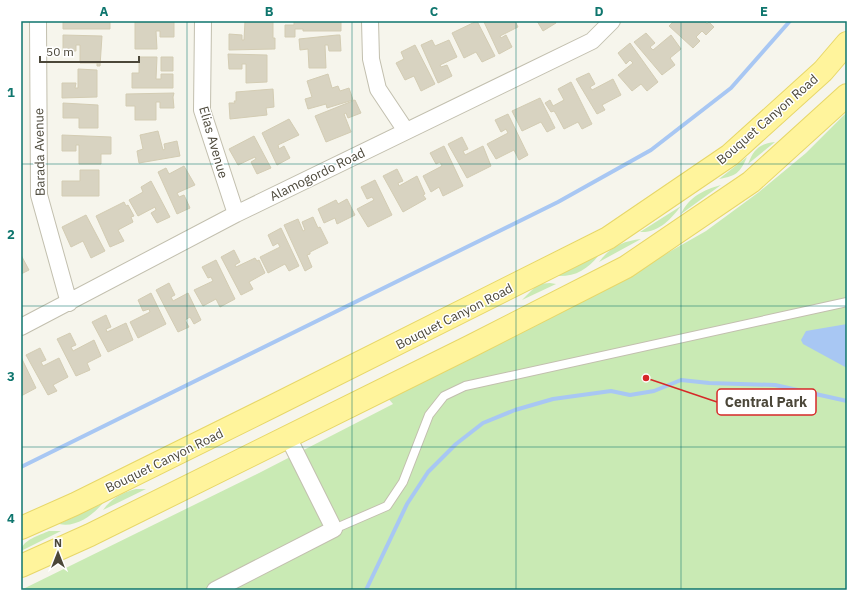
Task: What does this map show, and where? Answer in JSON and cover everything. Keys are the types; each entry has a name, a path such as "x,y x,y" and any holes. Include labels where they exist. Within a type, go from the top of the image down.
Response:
{"main road":[{"name":"Bouquet Canyon Road","path":"21,528 75,504 608,238 730,155 823,71 847,43"},
{"path":"21,566 90,535 626,267 751,182 847,95"},
{"path":"273,406 288,436"}],"street":[{"name":"Barada Avenue","path":"38,21 39,195 69,303"},
{"name":"Elias Avenue","path":"203,21 202,110 236,214"},
{"path":"370,21 371,59 378,89 406,131"},
{"name":"Alamogordo Road","path":"21,327 236,214 592,41 612,21"},
{"path":"215,590 334,529 288,436"}],"lane":[{"path":"334,529 387,506 403,482 429,415 444,396 465,386 847,302"}],"green space":[{"path":"847,112 847,590 21,590 261,472 393,404 387,397 634,272 706,231 759,192 806,153"},
{"path":"775,142 748,164 752,155 758,148 765,144"},
{"path":"747,157 737,173 730,177 719,179"},
{"path":"721,185 681,214 688,203 697,195 708,189"},
{"path":"681,206 669,220 659,228 647,232 640,232"},
{"path":"641,239 599,262 608,252 617,246 628,241"},
{"path":"599,255 590,265 580,272 556,276"},
{"path":"538,284 556,284 522,300"},
{"path":"136,489 146,489 103,510 117,496"},
{"path":"103,503 84,520 72,524 59,524"},
{"path":"49,531 61,531 21,551 22,547 28,541"}],"water":[{"path":"847,324 847,368 803,344 801,340 806,331"}],"building":[{"path":"63,21 110,21 110,29 63,29"},
{"path":"174,21 174,37 160,37 160,31 156,31 157,49 135,49 135,22"},
{"path":"245,21 273,21 273,38 275,38 275,49 229,50 229,34 242,35 242,40 244,40"},
{"path":"294,21 341,21 341,31 303,31 303,29 295,29 295,37 285,37 285,25 294,25"},
{"path":"477,21 495,56 482,62 476,52 464,58 452,33"},
{"path":"514,21 516,23 518,27 500,36 501,38 506,35 512,47 499,54 484,22"},
{"path":"537,21 555,21 556,23 543,31"},
{"path":"674,21 704,21 707,24 709,22 714,27 706,35 702,31 696,37 700,41 693,48 669,26"},
{"path":"646,33 655,43 650,47 653,50 671,35 681,49 670,58 675,65 662,75 634,42"},
{"path":"63,35 102,36 100,66 97,66 97,63 80,63 80,45 76,45 76,51 63,51"},
{"path":"340,35 341,51 329,51 328,45 325,45 326,68 309,68 308,49 300,50 299,39"},
{"path":"432,40 435,46 449,40 457,57 440,65 441,67 447,65 452,76 438,83 421,45"},
{"path":"630,43 658,82 647,91 641,84 632,91 618,75 633,63 630,60 626,64 618,53"},
{"path":"415,45 435,84 421,91 414,76 405,80 396,63 404,59 401,52"},
{"path":"228,54 267,55 267,82 246,83 246,64 242,64 242,69 229,69"},
{"path":"139,57 157,57 156,79 161,79 161,74 173,74 173,88 132,88 132,73 139,73"},
{"path":"161,57 173,57 173,71 161,71"},
{"path":"78,69 97,70 97,97 62,98 62,83 76,83 75,88 78,88"},
{"path":"589,73 595,84 590,87 592,90 613,79 621,95 602,105 605,110 597,114 576,79"},
{"path":"328,74 332,88 338,86 340,91 349,88 353,100 327,108 326,104 308,109 305,99 312,97 307,81"},
{"path":"571,82 592,124 582,129 578,122 564,129 554,111 551,112 545,103 550,100 553,106 564,100 558,89"},
{"path":"273,89 274,107 266,108 267,115 230,119 229,103 235,103 236,92"},
{"path":"174,93 174,108 160,108 160,102 156,102 156,120 135,120 135,106 126,106 126,94"},
{"path":"540,98 555,128 547,132 541,122 522,131 512,111"},
{"path":"355,100 361,113 348,118 346,113 344,114 351,132 326,142 315,116"},
{"path":"63,103 98,105 98,128 79,128 79,118 63,118"},
{"path":"508,114 528,155 519,160 514,150 496,159 487,144 508,133 506,129 501,132 495,120"},
{"path":"289,119 299,135 278,145 279,149 284,146 290,158 277,165 262,133"},
{"path":"158,131 163,150 165,149 164,144 177,141 180,156 139,163 137,151 143,149 140,135"},
{"path":"62,135 111,137 111,154 101,154 101,164 79,164 79,145 76,145 76,151 62,151"},
{"path":"254,136 271,168 257,174 251,162 256,159 255,157 238,165 229,149"},
{"path":"462,137 468,149 463,151 465,155 483,146 491,166 467,178 448,144"},
{"path":"444,146 463,186 443,196 439,187 431,192 423,176 442,166 440,162 436,164 430,153"},
{"path":"184,166 195,185 177,193 179,197 184,195 190,208 177,214 158,172 166,168 169,174"},
{"path":"397,169 403,181 398,183 399,186 417,176 425,194 423,195 426,199 403,212 383,176"},
{"path":"80,170 99,170 99,196 62,196 62,181 80,181"},
{"path":"375,180 392,215 368,227 357,209 374,200 372,197 367,199 361,187"},
{"path":"151,181 170,217 157,223 151,213 156,210 155,207 138,216 129,200 143,192 141,187"},
{"path":"347,199 355,215 337,224 335,218 324,223 318,209 336,200 338,204"},
{"path":"124,202 126,206 128,205 134,216 131,217 133,222 118,230 124,241 110,247 96,216"},
{"path":"86,215 105,251 91,258 83,241 71,247 62,227"},
{"path":"313,217 328,243 307,255 312,267 305,271 284,225 298,219 303,231 305,230 302,222"},
{"path":"281,228 299,266 289,271 285,264 268,273 260,257 280,247 278,243 273,246 268,235"},
{"path":"234,250 240,262 235,265 236,267 255,258 257,261 259,260 265,273 249,282 253,289 241,295 221,257"},
{"path":"21,255 29,270 21,274"},
{"path":"216,260 235,299 220,307 216,299 203,306 194,290 213,281 211,277 208,278 202,267"},
{"path":"169,283 175,295 171,297 173,301 188,293 201,320 194,324 190,317 185,320 189,327 178,332 156,290"},
{"path":"151,293 166,324 138,338 130,322 150,312 149,309 143,311 138,300"},
{"path":"106,315 111,327 106,329 107,332 126,323 133,340 108,352 92,322"},
{"path":"70,333 76,345 71,347 73,351 94,340 101,356 87,363 90,370 76,376 57,339"},
{"path":"40,348 46,360 41,362 43,366 59,358 68,377 53,385 57,391 48,395 26,355"},
{"path":"21,357 36,388 21,396"}],"waterway":[{"path":"21,467 558,202 651,150 731,88 790,21"},
{"path":"366,590 407,504 428,472 456,444 483,423 515,410 553,399 611,391 630,395 654,391 681,380 709,383 775,385 847,401"}],"place":[{"name":"Central Park","path":"646,378"}]}
